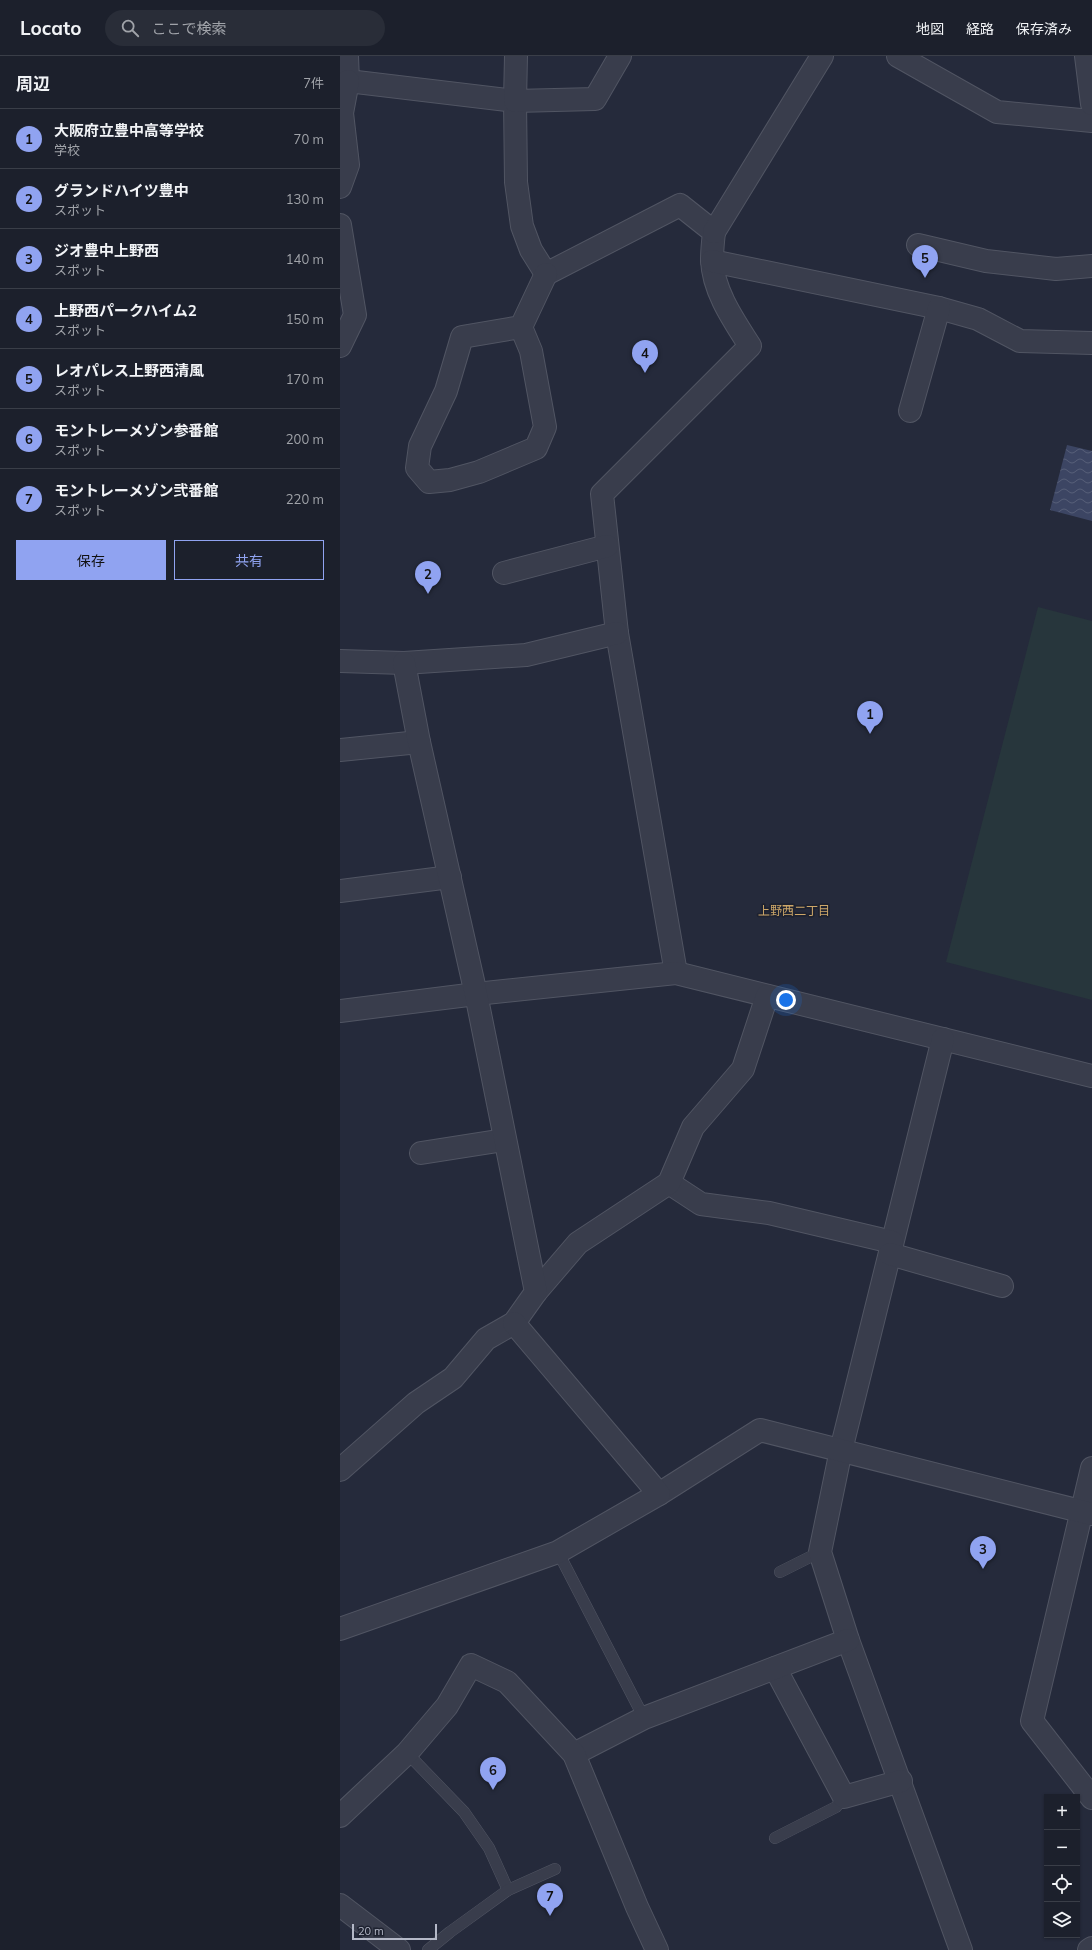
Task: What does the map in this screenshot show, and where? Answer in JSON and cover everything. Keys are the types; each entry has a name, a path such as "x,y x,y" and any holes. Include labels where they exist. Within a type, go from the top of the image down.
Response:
{"street":[{"path":"340,188 348,165 342,113 348,81 347,56"},
{"path":"516,56 514,100 516,182 522,226 531,250 546,274"},
{"path":"348,81 514,100 595,99 620,56"},
{"path":"676,973 617,633 602,494 750,346 730,315 715,279 712,261 714,232 822,56"},
{"path":"898,56 997,112 1092,121"},
{"path":"1086,56 1092,104"},
{"path":"521,328 462,337 446,391 420,446 417,468 429,482 450,480 479,472 536,448 545,427 531,351 521,328 546,274 680,205 714,232"},
{"path":"340,226 354,315 340,346"},
{"path":"918,245 986,261 1056,269 1092,266"},
{"path":"712,261 939,308 978,320 1020,341 1092,343"},
{"path":"910,411 939,308"},
{"path":"504,573 607,546"},
{"path":"340,661 404,663 526,655 617,633"},
{"path":"404,663 419,742 476,994 504,1140 536,1292"},
{"path":"340,750 419,742"},
{"path":"340,891 450,877"},
{"path":"340,1011 476,994 676,973 1092,1076"},
{"path":"340,1470 416,1403 453,1378 486,1339 514,1323 536,1292 578,1243 669,1184 693,1127 742,1069 767,996"},
{"path":"943,1039 841,1450 820,1552 848,1640 962,1950"},
{"path":"421,1153 504,1140"},
{"path":"669,1184 701,1204 769,1213 891,1248 1002,1286"},
{"path":"514,1323 659,1494"},
{"path":"340,1629 558,1552 659,1494 760,1430 1087,1513"},
{"path":"1092,1468 1087,1513 1032,1721 1092,1798"},
{"path":"574,1754 644,1718 848,1640"},
{"path":"340,1816 407,1753 447,1706 471,1665 507,1682 574,1754 636,1907 657,1950"},
{"path":"775,1668 844,1798 901,1781"},
{"path":"340,1906 399,1950"}],"lane":[{"path":"558,1552 644,1718"},
{"path":"780,1572 820,1552"},
{"path":"407,1753 464,1812 489,1848 508,1890"},
{"path":"775,1838 836,1807 844,1798"},
{"path":"428,1950 508,1890 555,1869"}],"shaded area":[{"path":"1038,607 1092,621 1092,1000 946,962"}],"water":[{"path":"1067,445 1092,451 1092,521 1050,510"}],"place":[{"name":"レオパレス上野西清風","path":"925,278"},
{"name":"上野西パークハイム2","path":"645,373"},
{"name":"グランドハイツ豊中","path":"428,594"},
{"name":"大阪府立豊中高等学校","path":"870,734"},
{"name":"ジオ豊中上野西","path":"983,1569"},
{"name":"モントレーメゾン参番館","path":"493,1790"},
{"name":"モントレーメゾン弐番館","path":"550,1916"}],"district":[{"name":"上野西二丁目","path":"794,910"}]}
